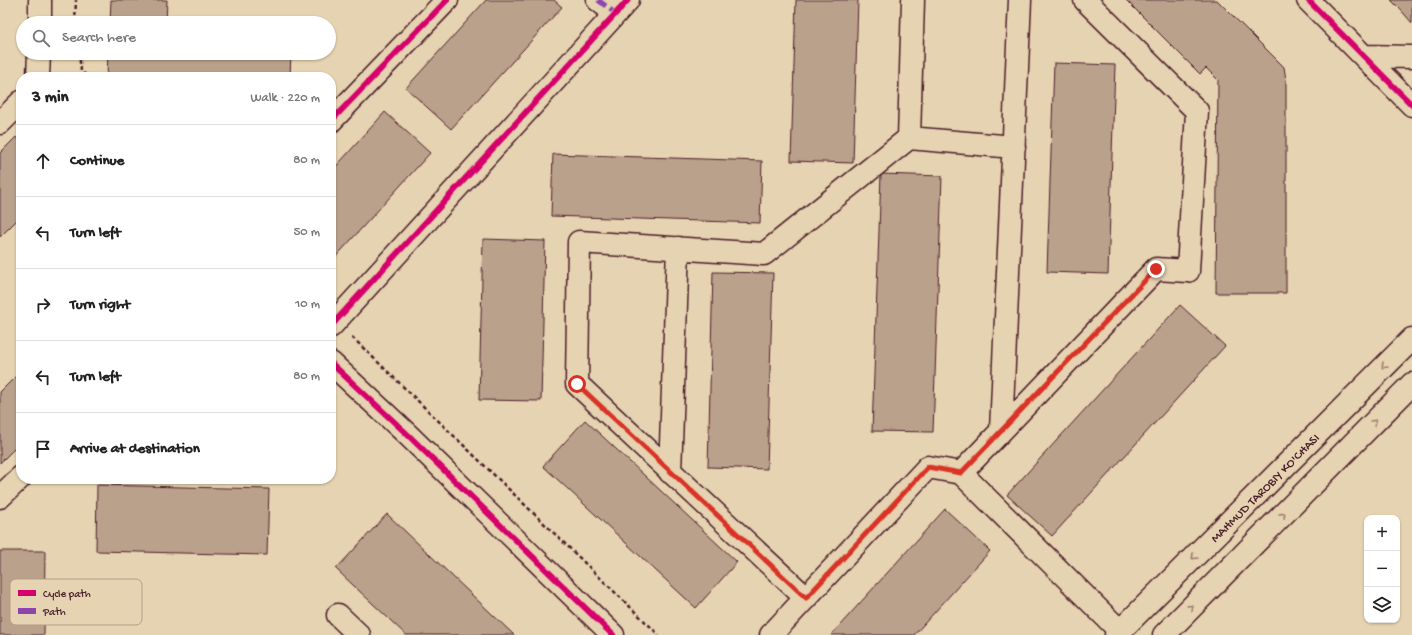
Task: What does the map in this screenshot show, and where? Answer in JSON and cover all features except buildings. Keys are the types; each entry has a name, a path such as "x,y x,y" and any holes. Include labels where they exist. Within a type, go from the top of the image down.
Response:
{"street":[{"path":"40,0 40,16"},
{"path":"336,116 446,0"},
{"path":"336,321 621,7 598,0"},
{"path":"909,138 913,0"},
{"path":"1001,431 1020,0"},
{"path":"961,473 1156,269 1188,271 1197,111 1085,0"},
{"path":"1308,0 1412,105"},
{"path":"1364,56 1412,57"},
{"path":"38,72 39,60"},
{"path":"0,123 16,107"},
{"path":"806,598 577,384 579,242 764,254 909,138 1014,147"},
{"path":"670,472 678,248"},
{"name":"MAHMUD TAROBIY KO'CHASI","path":"1118,633 1412,339"},
{"path":"336,368 407,434 613,635"},
{"path":"1164,635 1412,384"},
{"path":"772,635 928,467 961,473 1118,633"},
{"path":"0,497 16,482"},
{"path":"338,615 359,635"}],"path":[{"path":"76,0 76,16"},
{"path":"80,60 82,72"},
{"path":"336,327 659,635"}],"marked path":[{"path":"598,0 615,13"}],"cycle path":[{"path":"336,116 447,0"},
{"path":"336,321 628,0"},
{"path":"1308,0 1412,105"},
{"path":"336,368 407,434 613,635"}],"route":[{"path":"577,384 806,598 928,467 961,473 1156,269"}]}
